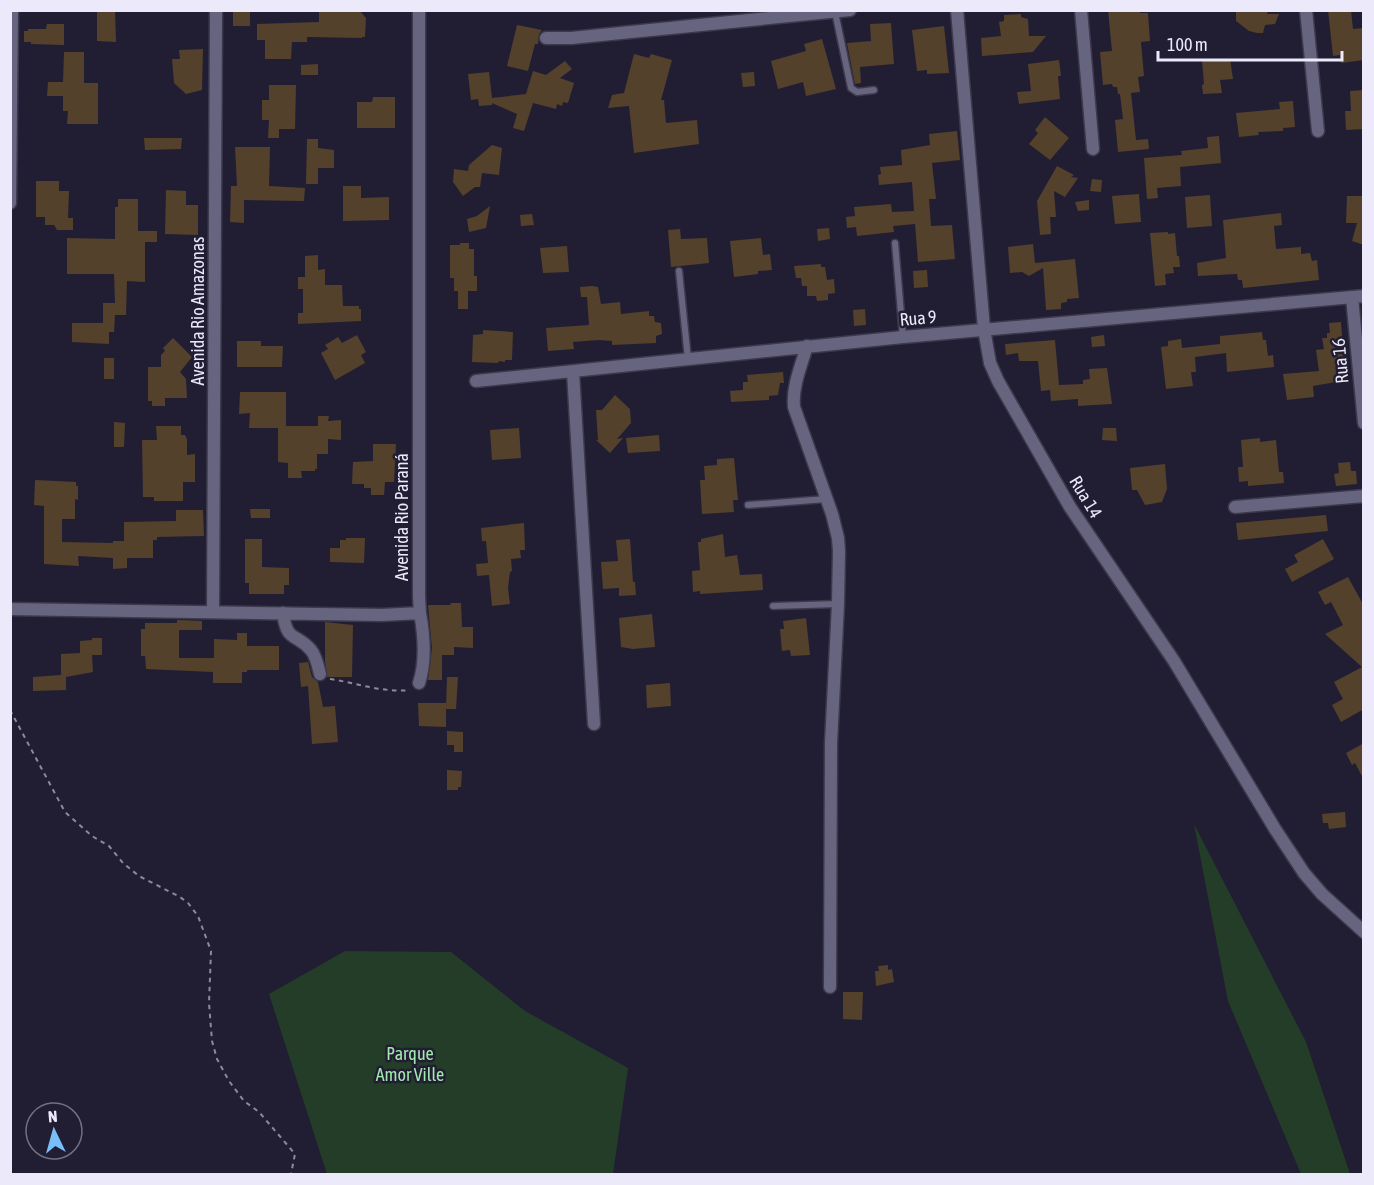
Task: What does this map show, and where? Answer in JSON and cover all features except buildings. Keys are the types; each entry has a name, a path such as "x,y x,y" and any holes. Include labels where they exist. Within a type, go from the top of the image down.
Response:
{"street":[{"path":"10,203 12,10"},
{"name":"Avenida Rio Amazonas","path":"213,612 216,10"},
{"name":"Avenida Rio Paraná","path":"419,10 420,613 423,628 423,671 419,683"},
{"path":"546,38 571,38 765,15 850,10"},
{"name":"Rua 14","path":"957,10 984,330 990,363 1070,507 1174,661 1275,829 1304,873 1322,894 1364,932"},
{"path":"1081,10 1094,149"},
{"path":"1306,10 1318,131"},
{"name":"Rua 9","path":"476,381 807,346 1358,296"},
{"name":"Rua 16","path":"1358,296 1364,423"},
{"path":"807,346 793,398 794,407 838,538 838,604 831,743 830,987"},
{"path":"573,372 594,724"},
{"path":"1235,507 1364,496"},
{"path":"10,609 382,615 420,613"},
{"path":"283,613 288,634 312,651 320,674"}],"lane":[{"path":"835,12 851,88 857,92 874,90"},
{"path":"895,243 903,337"},
{"path":"679,271 688,359"},
{"path":"748,505 826,499"},
{"path":"773,606 838,604"}],"path":[{"path":"320,674 325,678 396,692 410,690 419,683"},
{"path":"10,710 65,812 92,836 110,846 123,863 139,876 180,897 198,916 211,951 209,1003 212,1041 217,1059 244,1101 259,1112 295,1154 291,1174"}],"green space":[{"path":"1194,824 1306,1042 1350,1174 1301,1174 1228,1001"},
{"name":"Parque Amor Ville","path":"345,951 451,952 525,1011 628,1068 613,1174 327,1174 269,994"}]}
